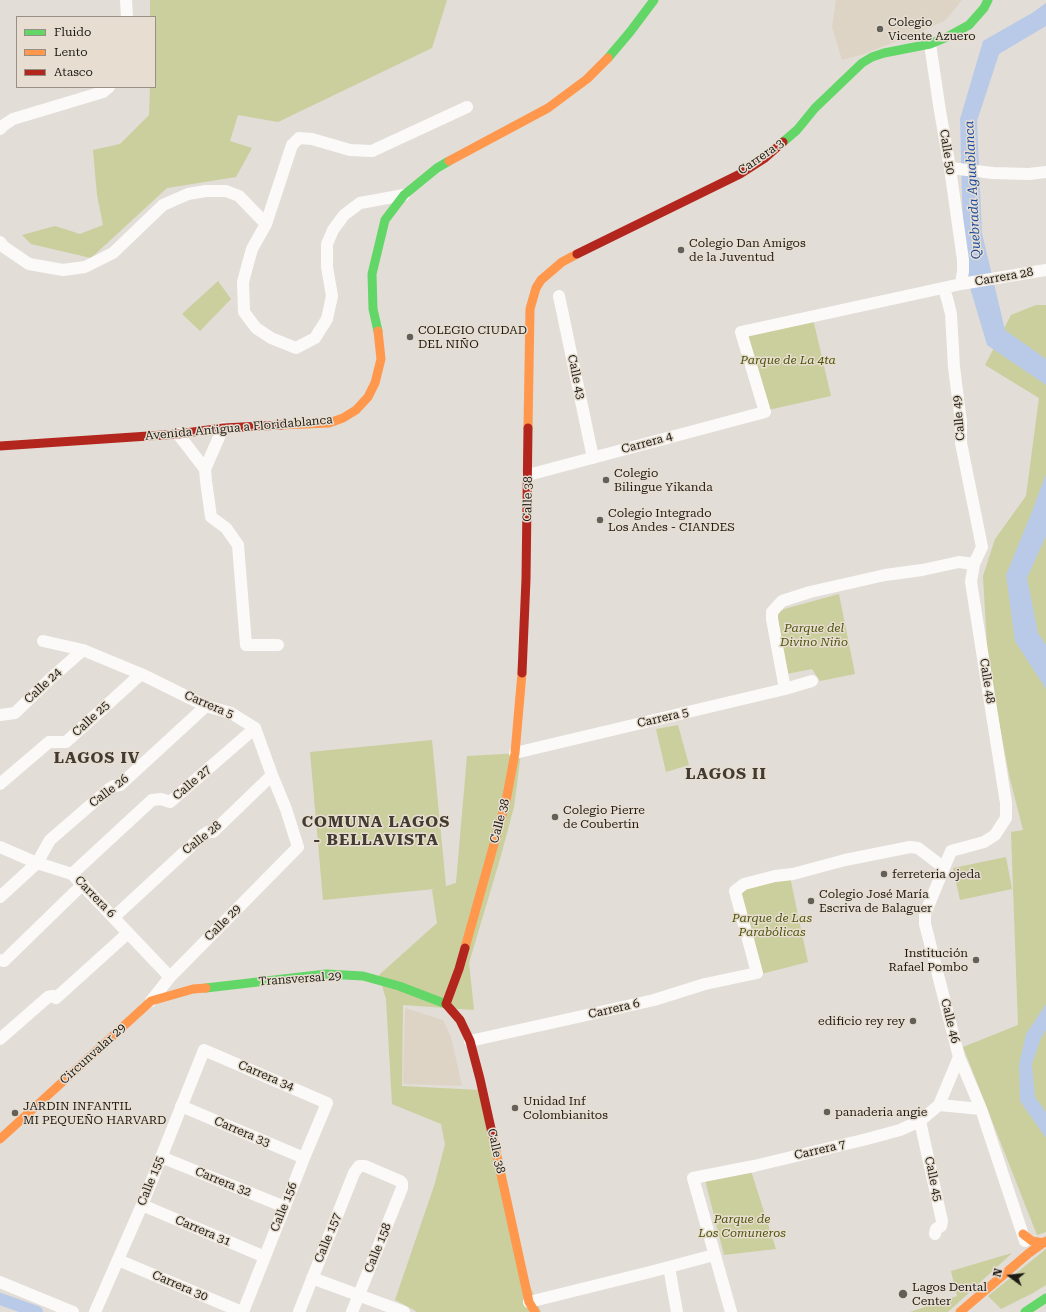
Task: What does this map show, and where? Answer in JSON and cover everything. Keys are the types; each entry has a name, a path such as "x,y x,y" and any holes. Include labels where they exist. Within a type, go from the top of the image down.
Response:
{"main road":[{"name":"Avenida Antigua a Floridablanca","path":"0,446 178,434 223,428 329,423 343,418 356,410 368,397 375,383 381,359 379,336 373,309 372,274 385,220 404,195 437,168 548,108 582,82 609,57 654,0"},
{"name":"Carrera 3","path":"530,309 536,288 544,277 562,262 740,174 765,158 797,130 815,108 862,63 884,53 930,44 947,37 968,25 984,8 988,0"},
{"name":"Calle 38","path":"530,309 528,475 522,676 515,753 506,801 488,870 459,969 446,1004 460,1020 470,1041 532,1307"},
{"name":"Transversal 29","path":"151,1001 192,988 326,974 363,976 399,986 446,1004"},
{"name":"Circunvalar 29","path":"2,1134 151,1001"},
{"path":"1022,1234 1032,1241 1045,1242"},
{"path":"960,1312 1045,1242"},
{"path":"1025,1312 1046,1298"}],"street":[{"path":"126,0 127,16"},
{"name":"Calle 50","path":"930,44 940,111 955,168 964,284"},
{"path":"0,129 13,119 104,92 108,88"},
{"path":"404,195 360,204 344,215 333,230 327,244 327,267 332,296 327,319 315,338 296,348 271,338 256,328 244,312 243,282 252,249 266,224 292,145 299,138 312,139 350,150 372,151 467,107"},
{"path":"955,168 981,172 1029,174 1046,172"},
{"path":"0,242 4,247 29,264 63,270 85,268 113,253 163,205 188,194 206,191 226,191 239,196 266,224"},
{"name":"Carrera 28","path":"964,284 1046,270"},
{"path":"944,288 964,284"},
{"name":"Carrera 4","path":"528,475 765,412 742,332 944,288"},
{"name":"Calle 49","path":"944,288 950,314 954,367 961,422 961,443 982,547"},
{"name":"Calle 43","path":"559,296 593,458"},
{"path":"223,428 205,469 211,517 226,528 238,545 246,645 278,645"},
{"path":"178,434 205,469"},
{"name":"Calle 48","path":"982,547 974,564 971,582 1006,803 1006,818"},
{"path":"785,689 772,619 772,612 782,602 810,592 885,575 922,570 959,562 974,564"},
{"name":"Carrera 5","path":"43,641 83,650 141,674 206,706 231,713 255,728"},
{"name":"Calle 24","path":"0,715 14,713 83,650"},
{"name":"Calle 25","path":"0,784 49,742 66,742 141,674"},
{"name":"Carrera 5","path":"515,753 785,689 812,681"},
{"name":"Calle 26","path":"0,897 37,863 50,840 109,788 120,785 206,706"},
{"path":"255,728 272,775"},
{"name":"Calle 27","path":"72,874 152,800 161,799 170,802 255,728"},
{"name":"Calle 29","path":"151,1001 170,977 298,847 286,809 272,775"},
{"name":"Calle 28","path":"114,917 202,835 208,832 213,832 272,775"},
{"name":"Calle 46","path":"1006,818 995,835 984,842 951,852 943,867 926,914 925,924 959,1057 980,1109 1029,1254"},
{"name":"Carrera 6","path":"470,1041 654,1000 705,984 757,974 735,891 744,884 910,846 918,848 943,867"},
{"name":"Carrera 6","path":"0,847 37,863 72,874 170,977"},
{"path":"0,960 4,961 83,884"},
{"path":"0,1039 48,997 53,996 56,998 128,933"},
{"name":"Carrera 34","path":"204,1050 328,1103"},
{"name":"Calle 155","path":"95,1312 142,1205 204,1050"},
{"name":"Carrera 7","path":"714,1255 693,1178 754,1166 867,1140 900,1130 920,1121 940,1105 959,1057"},
{"name":"Calle 156","path":"242,1312 304,1158 328,1103"},
{"path":"940,1105 980,1109"},
{"name":"Carrera 33","path":"181,1106 304,1158"},
{"name":"Calle 45","path":"920,1121 942,1221 941,1226 936,1229 935,1234"},
{"name":"Carrera 32","path":"161,1157 285,1207"},
{"name":"Calle 158","path":"352,1312 402,1188 402,1183 400,1180 365,1166 359,1166"},
{"name":"Calle 157","path":"299,1312 354,1173 359,1166"},
{"name":"Carrera 31","path":"142,1205 265,1257"},
{"path":"532,1307 714,1255 731,1312"},
{"name":"Carrera 30","path":"118,1260 242,1312"},
{"path":"669,1267 677,1312"},
{"path":"312,1278 404,1312"},
{"path":"0,1282 73,1312"}],"shaded area":[{"name":"Colegio Vicente Azuero","path":"836,0 962,0 946,20 923,31 861,55 842,60 832,27"},
{"path":"405,1008 443,1020 451,1037 462,1086 403,1084"}],"green space":[{"path":"150,0 447,0 432,48 278,122 238,115 230,141 252,148 236,177 167,188 91,258 31,244 22,235 55,226 80,234 103,225 97,195 93,150 120,144 149,115 150,88 156,88 156,16 150,16"},
{"path":"218,281 231,299 200,331 182,314"},
{"path":"1036,305 1046,305 1046,1232 1037,1235 963,1047 1018,1025 1011,832 1023,830 1009,775 988,663 983,576 995,539 1026,496 1039,398 985,365 1011,315"},
{"name":"Parque de La 4ta","path":"813,319 831,396 768,410 746,335"},
{"name":"Parque del Divino Niño","path":"839,594 855,674 820,681 812,669 786,674 777,611"},
{"path":"678,725 689,765 666,772 656,729"},
{"path":"432,740 446,886 456,883 467,756 521,753 514,807 469,963 474,1010 403,1005 402,1086 480,1090 530,1286 541,1312 415,1312 416,1311 395,1300 435,1183 445,1144 441,1124 392,1104 386,999 379,975 437,923 432,890 434,889 323,900 310,752"},
{"path":"1006,857 1012,889 960,900 953,868"},
{"name":"Parque de Las Parabólicas","path":"790,877 808,962 761,974 740,891"},
{"name":"Parque de Los Comuneros","path":"751,1171 776,1249 724,1255 705,1180"},
{"path":"1046,1249 1046,1285 1001,1309 988,1296"},
{"path":"1012,1253 948,1312 910,1312 957,1296 951,1271"}],"water":[{"name":"Quebrada Aguablanca","path":"1046,3 1046,26 999,54 977,121 982,233 1005,330 1046,359 1046,385 987,345 969,284 963,232 960,119 983,41 1032,13"},
{"path":"1046,474 1046,536 1027,578 1038,633 1046,645 1046,689 1015,641 1006,575"},
{"path":"1046,1004 1046,1030 1041,1038 1032,1064 1035,1097 1046,1112 1046,1138 1020,1101 1019,1064 1026,1034"}],"waterway":[{"path":"0,1299 37,1312"}],"traffic: fast":[{"path":"608,58 654,0"},
{"path":"783,142 797,130 815,108 862,63 872,57 884,53 930,44 947,37 969,25 984,8 988,0"},
{"path":"378,331 373,309 372,274 385,220 404,195 437,168 449,161"},
{"path":"206,988 326,974 363,976 399,986 446,1004"},
{"path":"1025,1312 1046,1298"}],"traffic: slow":[{"path":"449,161 548,108 587,79 608,58"},
{"path":"528,428 530,309 536,288 541,280 562,262 577,254"},
{"path":"282,425 329,423 343,418 356,410 368,397 375,383 381,359 378,331"},
{"path":"465,948 506,801 515,753 522,673"},
{"path":"0,1139 151,1001 193,989 206,988"},
{"path":"492,1133 529,1302 535,1312"},
{"path":"1023,1234 1032,1241 1044,1243"},
{"path":"960,1312 1029,1253 1046,1241"}],"traffic: jam":[{"path":"577,254 740,174 765,158 783,142"},
{"path":"0,446 178,434 223,428 282,425"},
{"path":"522,673 526,579 528,428"},
{"path":"465,948 446,1004 460,1020 470,1041 492,1133"}],"place":[{"name":"Colegio Vicente Azuero","path":"880,29"},
{"name":"Colegio Dan Amigos de la Juventud","path":"681,250"},
{"name":"COLEGIO CIUDAD DEL NIÑO","path":"410,337"},
{"name":"Colegio Bilingue Yikanda","path":"606,480"},
{"name":"Colegio Integrado Los Andes - CIANDES","path":"600,520"},
{"name":"Colegio Pierre de Coubertin","path":"555,817"},
{"name":"ferreteria ojeda","path":"884,874"},
{"name":"Colegio José María Escriva de Balaguer","path":"811,901"},
{"name":"Institución Rafael Pombo","path":"976,960"},
{"name":"edificio rey rey","path":"913,1021"},
{"name":"Unidad Inf Colombianitos","path":"515,1108"},
{"name":"panaderia angie","path":"827,1112"},
{"name":"JARDIN INFANTIL MI PEQUEÑO HARVARD","path":"15,1113"},
{"name":"Lagos Dental Center","path":"903,1294"}],"district":[{"name":"LAGOS IV","path":"97,758"},
{"name":"LAGOS II","path":"726,774"},
{"name":"COMUNA LAGOS - BELLAVISTA","path":"376,831"}]}
